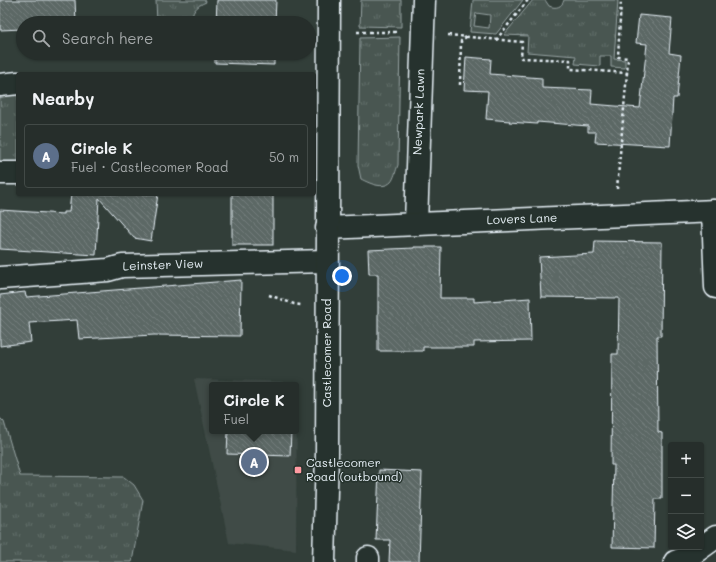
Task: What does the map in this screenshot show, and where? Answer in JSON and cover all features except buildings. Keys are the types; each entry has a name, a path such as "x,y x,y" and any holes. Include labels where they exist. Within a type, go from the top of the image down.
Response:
{"street":[{"name":"Castlecomer Road","path":"324,562 327,454 327,228 321,122 329,0"},
{"name":"Newpark Lawn","path":"416,223 424,0"},
{"path":"0,85 16,83"},
{"path":"0,173 16,173"},
{"name":"Lovers Lane","path":"327,228 715,211"},
{"path":"715,211 716,287"},
{"name":"Leinster View","path":"0,278 108,270 122,266 327,261"},
{"path":"675,562 688,557 716,537"}],"path":[{"path":"496,40 528,0"},
{"path":"615,215 628,58 618,57 621,0"},
{"path":"356,32 401,32"},
{"path":"441,34 522,42 521,58 570,60 570,69 627,73"},
{"path":"460,85 462,41 467,37"},
{"path":"269,295 301,305"}],"shaded area":[{"path":"194,379 297,382 209,382 209,434 297,434 296,550 229,543"}],"green space":[{"path":"156,0 205,0 206,2 199,5 192,16 157,16"},
{"path":"361,0 401,0 401,27 360,26"},
{"path":"473,0 523,0 496,34 470,32","holes":["476,13 490,15 489,28 474,26"]},
{"path":"533,0 545,0 549,6 558,7 564,0 618,0 614,59 625,60 625,68 611,67 611,56 600,56 600,66 575,64 576,56 527,52 528,36 504,35"},
{"path":"400,37 398,165 391,182 380,186 361,179 358,165 360,38"},
{"path":"16,94 16,162 0,162 0,96"},
{"path":"0,418 4,422 20,476 124,477 134,485 143,500 132,562 0,562"}],"place":[{"name":"Circle K","path":"254,462"},
{"name":"Castlecomer Road (outbound)","path":"298,470"}]}
